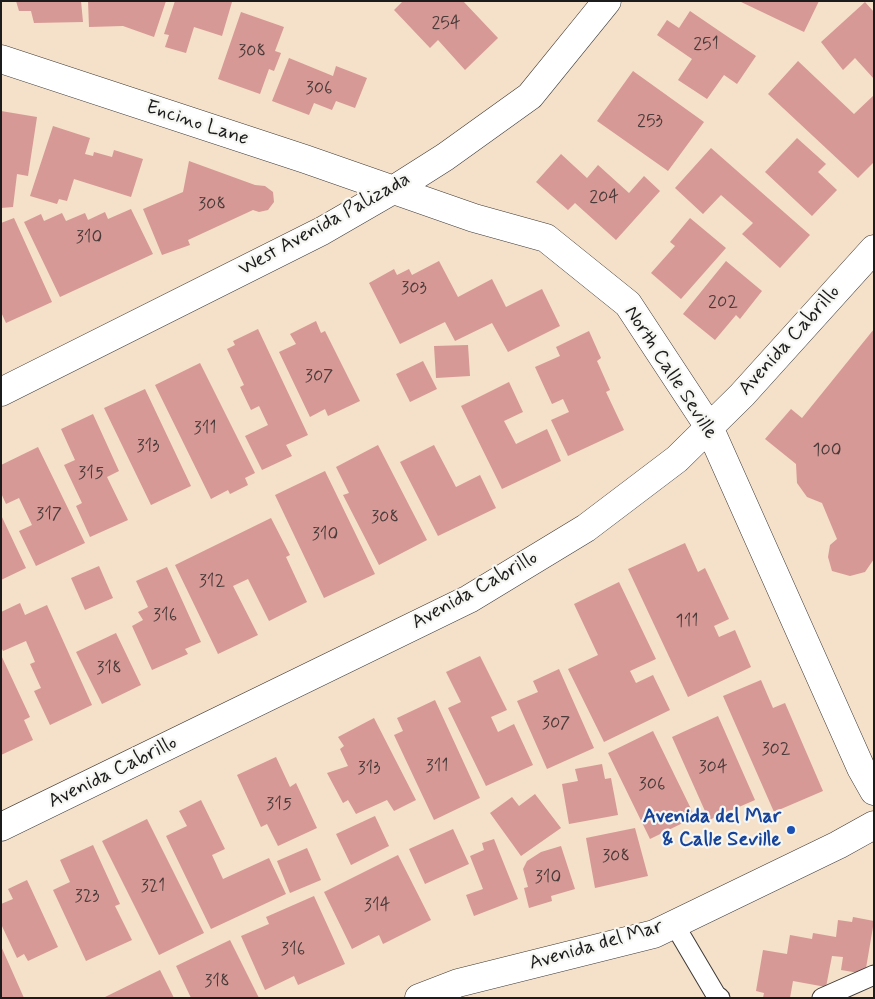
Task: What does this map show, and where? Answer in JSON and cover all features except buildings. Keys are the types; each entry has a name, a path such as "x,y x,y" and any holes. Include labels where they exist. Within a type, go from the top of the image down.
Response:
{"street":[{"name":"West Avenida Palizada","path":"1,392 322,231 445,157 530,96 607,1"},
{"name":"Encino Lane","path":"1,60 393,190"},
{"name":"North Calle Seville","path":"393,190 474,218 546,238 628,304 709,427 861,768 874,791"},
{"name":"Avenida Cabrillo","path":"1,827 468,599 586,528 677,459 742,395 874,249"},
{"name":"Avenida del Mar","path":"419,998 458,983 654,934 838,845 874,825"}],"lane":[{"path":"674,924 716,995 720,998"},
{"path":"822,998 874,975"}],"place":[{"name":"Avenida del Mar & Calle Seville","path":"791,830"}]}
